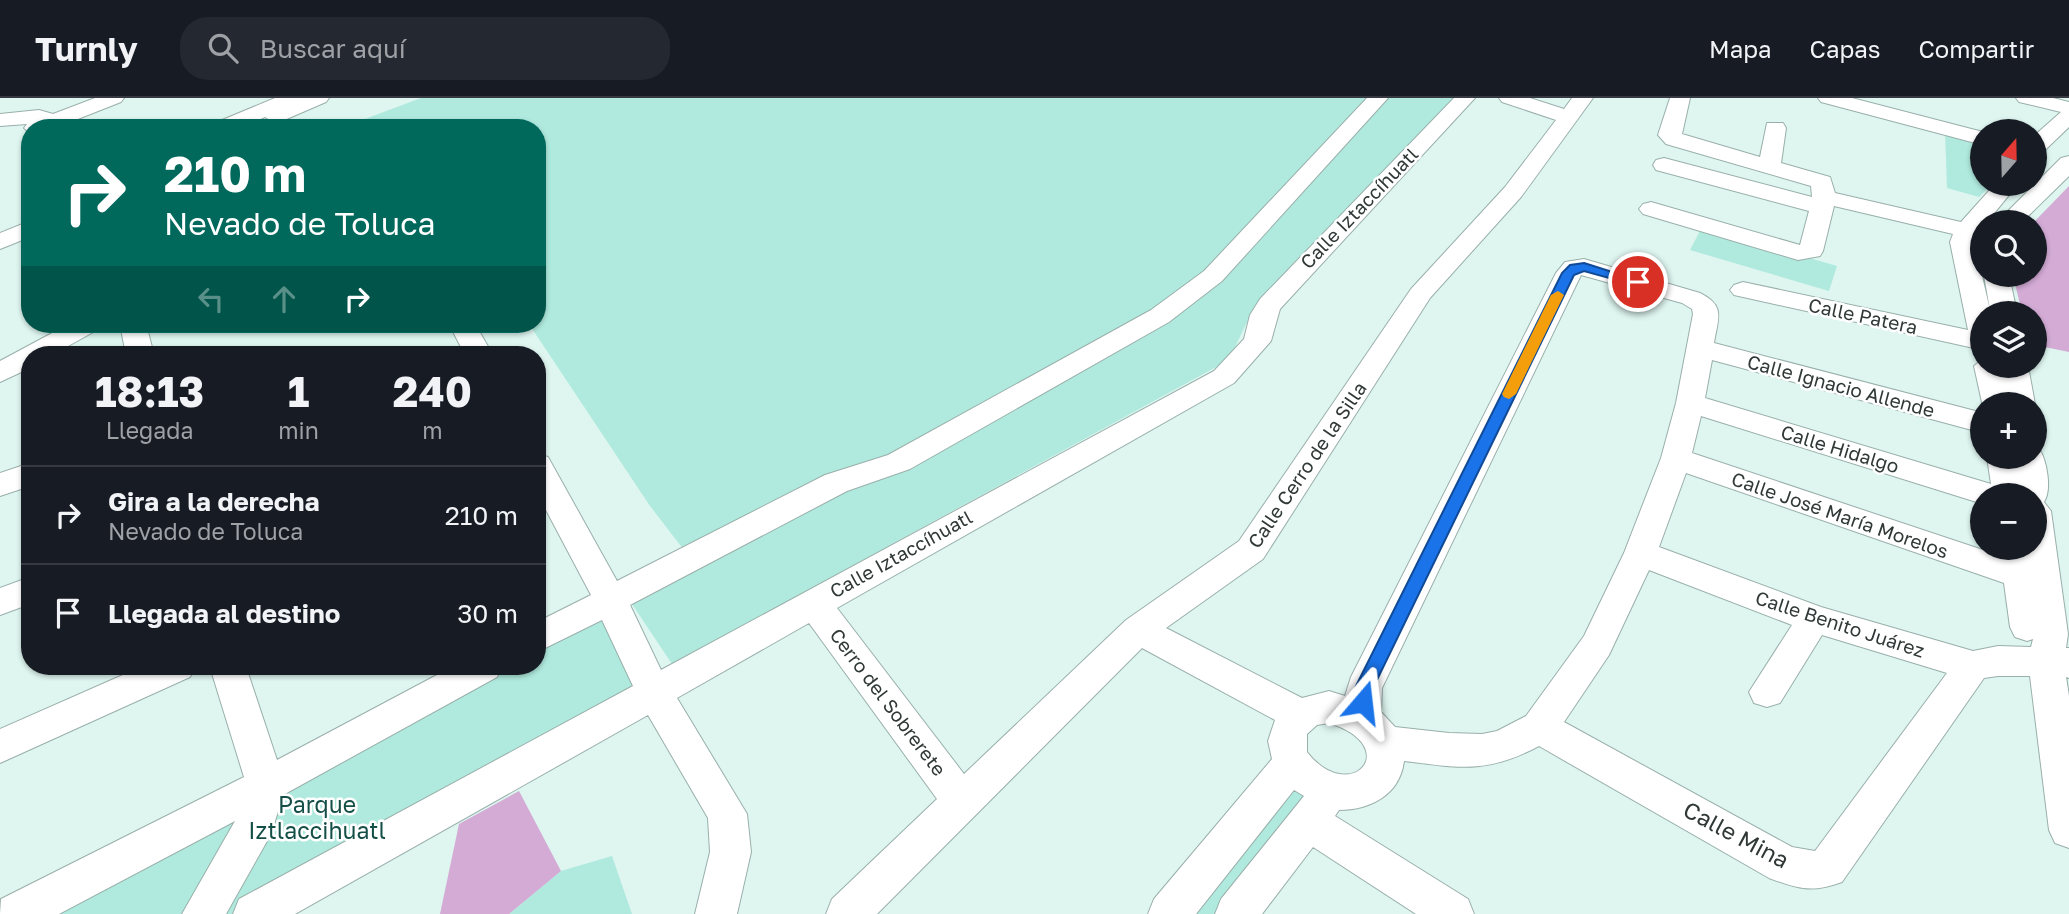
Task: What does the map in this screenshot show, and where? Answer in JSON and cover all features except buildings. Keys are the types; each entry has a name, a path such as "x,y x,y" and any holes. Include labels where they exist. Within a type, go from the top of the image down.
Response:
{"street":[{"path":"58,119 114,98"},
{"path":"244,119 292,98"},
{"path":"271,119 319,98"},
{"path":"546,633 836,483 899,463 1160,316 1213,276 1378,98"},
{"name":"Calle Iztaccíhuatl","path":"254,914 813,602 1224,377 1257,341 1263,315 1269,305 1465,98"},
{"path":"1509,98 1577,108"},
{"path":"1651,209 1806,253 1811,251 1822,202 1822,182 1674,139 1669,135 1680,98"},
{"path":"1828,98 1970,136"},
{"path":"2026,98 2069,108"},
{"name":"Calle Cerro de la Silla","path":"847,914 1138,630 1238,561 1256,544 1420,294 1513,192 1577,108"},
{"path":"0,120 40,116 48,119"},
{"path":"2048,135 2069,116"},
{"path":"1769,167 1775,128"},
{"path":"0,141 21,133"},
{"path":"2022,210 2065,172 2048,161"},
{"path":"1664,165 1756,190 1970,231"},
{"path":"1750,221 1756,190"},
{"path":"0,226 21,216"},
{"path":"0,242 21,232"},
{"path":"1970,236 1962,242 1970,278"},
{"path":"1236,914 1320,806 1349,793 1365,790 1378,782 1386,770 1388,756 1373,729 1364,688 1569,273 1574,267 1584,267 1691,298 1704,305 1706,314 1690,402 1676,458 1640,553 1597,645 1539,727 1505,745 1482,751 1449,750 1373,729 1346,710 1329,707 1300,715 1291,724 1287,749 1292,763 1316,785 1320,806 1452,914"},
{"name":"Calle Patera","path":"1743,290 1970,339"},
{"path":"49,346 72,333"},
{"name":"Calle Ignacio Allende","path":"1700,348 1970,421"},
{"path":"0,373 21,361"},
{"name":"Calle Hidalgo","path":"1690,402 1970,489"},
{"name":"Calle José María Morelos","path":"1676,458 2027,569"},
{"path":"0,485 21,477"},
{"path":"546,481 610,599 653,691 727,814 733,834 731,856 716,914"},
{"name":"Calle Benito Juárez","path":"1640,553 1814,619 1973,666 1998,661 2058,663"},
{"path":"2027,569 2027,627"},
{"path":"2027,569 2051,634 2058,663 2069,830"},
{"path":"0,602 21,594"},
{"name":"Cerro del Sobrerete","path":"813,602 962,802"},
{"path":"1767,692 1814,619"},
{"path":"1138,630 1300,715"},
{"name":"Calle Mina","path":"1539,727 1784,864 1810,872 1827,868 1973,666"},
{"path":"0,747 159,675"},
{"path":"202,914 257,821 266,785 231,675"},
{"path":"16,914 266,785 469,675"},
{"path":"1170,914 1292,763"}],"green space":[{"path":"421,98 1455,98 1255,305 1229,360 672,664 628,598 694,563 650,506 535,333 546,333 546,119 365,119"},
{"path":"1945,131 1970,137 1970,194 1947,188"},
{"path":"1702,227 1837,266 1829,291 1690,250"},
{"name":"Parque Iztlaccihuatl","path":"610,599 653,691 254,914 16,914 266,785 469,675 546,675 546,633"},
{"path":"1287,771 1310,793 1216,914 1174,914"},
{"path":"612,856 632,914 509,914 561,871"}],"slow traffic":[{"path":"1509,394 1558,295"}],"route":[{"path":"1363,702 1364,688 1569,273 1574,267 1584,267 1638,282"}]}
